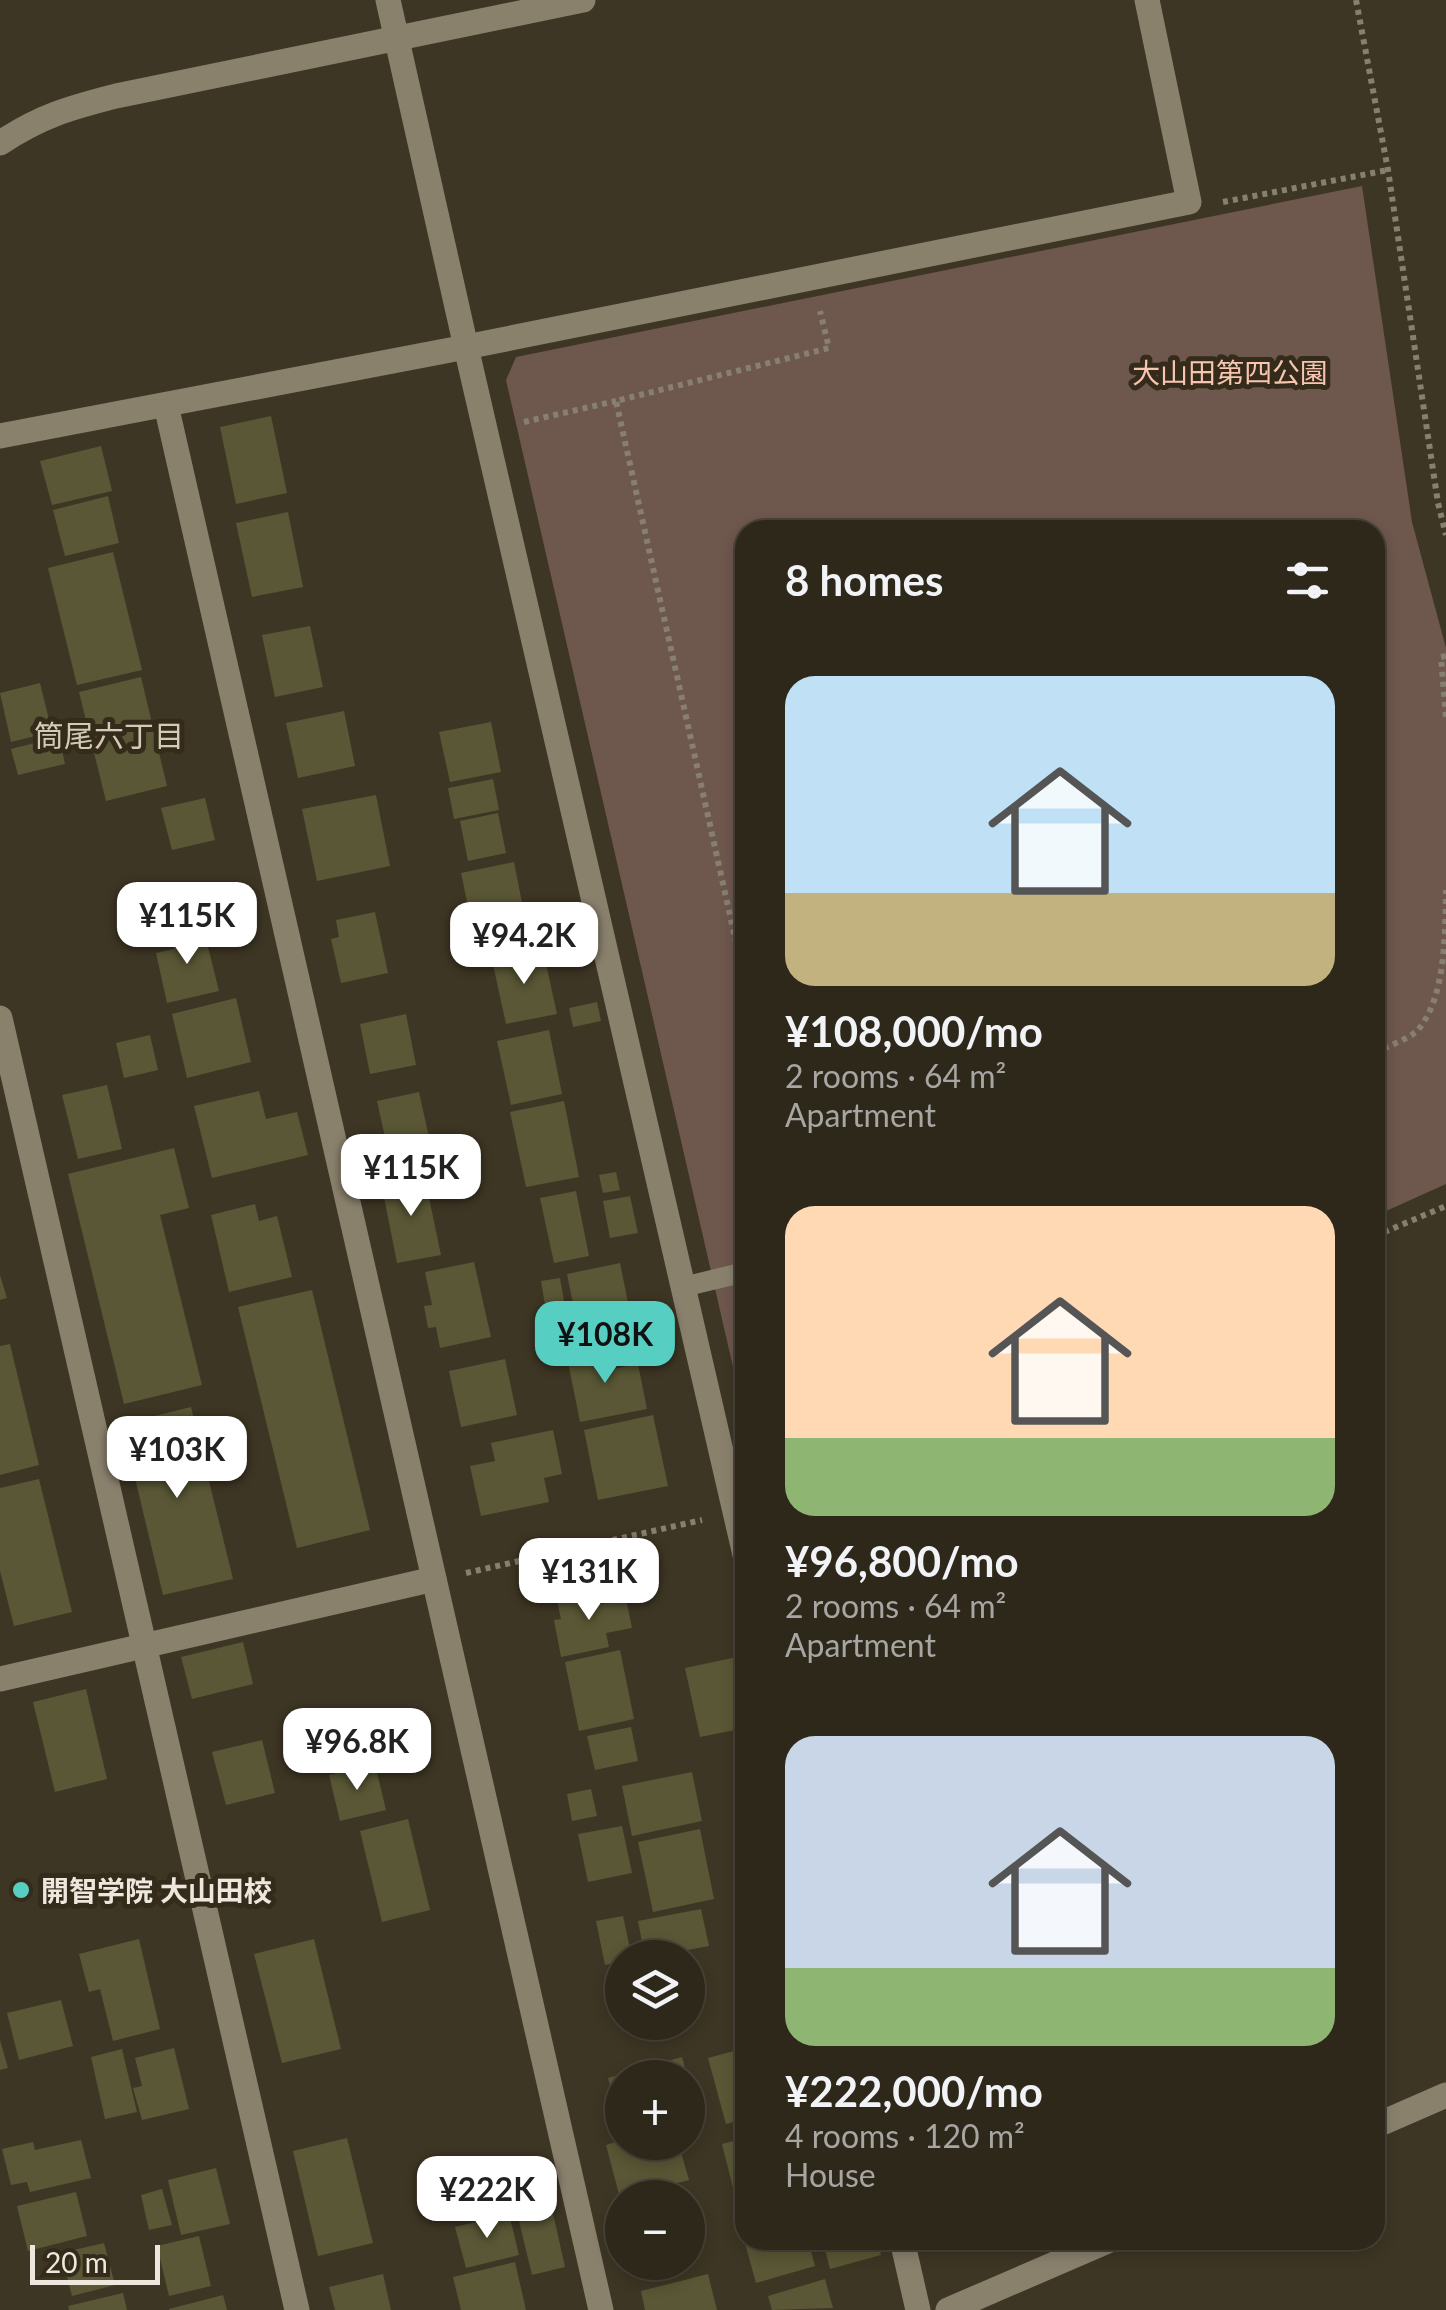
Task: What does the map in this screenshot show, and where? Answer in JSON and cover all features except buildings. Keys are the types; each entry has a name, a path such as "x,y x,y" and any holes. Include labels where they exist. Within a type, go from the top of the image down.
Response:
{"street":[{"path":"388,0 735,1512"},
{"path":"0,142 32,122 69,108 583,0"},
{"path":"0,436 1189,202 1146,0"},
{"path":"166,405 602,2310"},
{"path":"0,1018 296,2310"},
{"path":"0,1679 434,1580"},
{"path":"1385,2122 1446,2095"},
{"path":"904,2250 918,2310"},
{"path":"948,2310 1087,2250"}],"lane":[{"path":"683,1287 735,1274"}],"path":[{"path":"1356,0 1388,170 1446,536"},
{"path":"1189,202 1213,204 1388,170"},
{"path":"524,422 828,348 812,277"},
{"path":"616,401 735,938"},
{"path":"1446,656 1442,657 1446,718"},
{"path":"1385,1048 1416,1032 1438,1004 1444,970 1446,890"},
{"path":"1385,1232 1446,1206"},
{"path":"434,1580 714,1517"}],"green space":[{"name":"大山田第四公園","path":"1362,186 1412,522 1446,648 1446,1184 1385,1211 1385,520 735,520 735,1376 506,380 516,357"}],"place":[{"name":"開智学院 大山田校","path":"21,1890"}],"district":[{"name":"筒尾六丁目","path":"109,735"}]}
